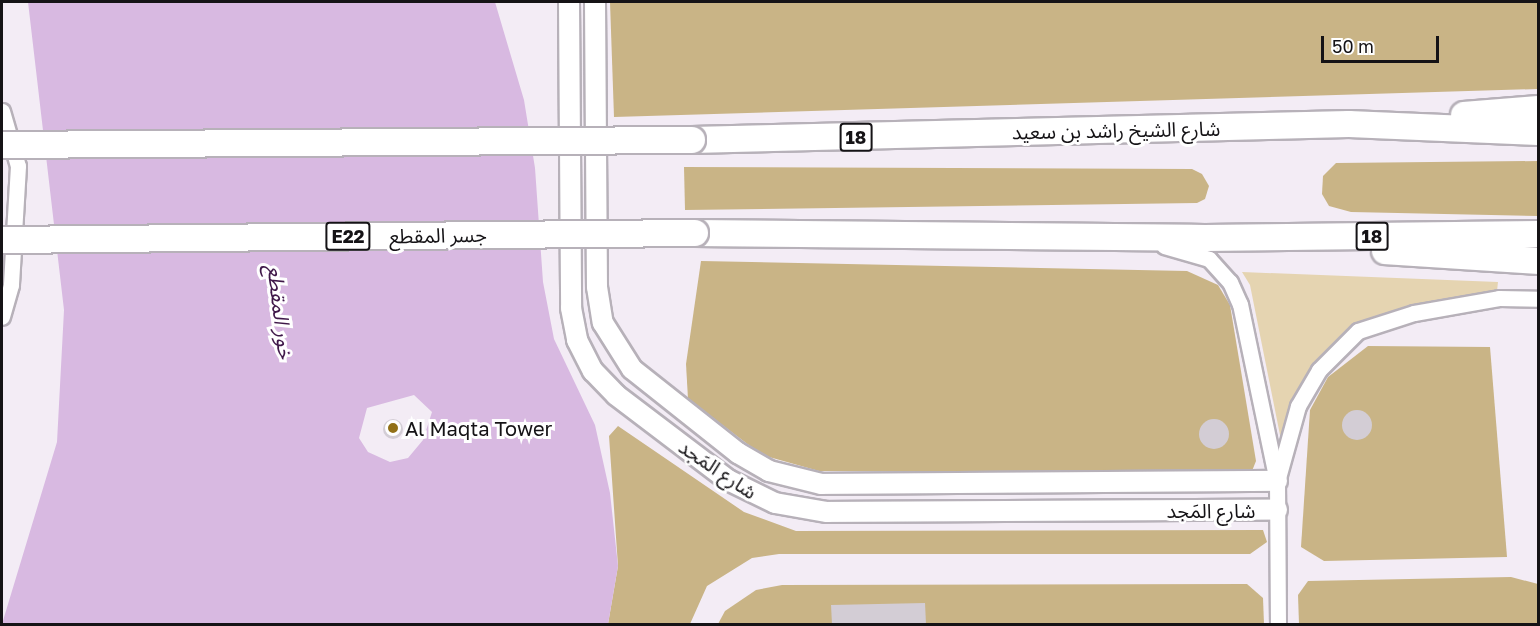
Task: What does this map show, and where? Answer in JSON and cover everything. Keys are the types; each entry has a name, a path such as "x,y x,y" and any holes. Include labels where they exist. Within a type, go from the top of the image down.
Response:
{"highway":[{"path":"1349,124 1539,109"},
{"name":"شارع الشيخ راشد بن سعيد","path":"7,140 692,140 1349,124 1539,132"},
{"name":"18","path":"694,233 1205,238 1539,234"},
{"name":"جسر المقطع","path":"2,240 694,233"},
{"path":"1205,238 1539,261"}],"street":[{"name":"شارع المَجد","path":"569,2 571,308 578,340 593,371 615,395 728,480 775,503 827,512 1277,510"},
{"name":"شارع المَجد","path":"595,2 597,286 603,322 632,369 738,453 769,471 821,484 1277,481"},
{"path":"2,111 7,140 18,166 11,285 2,317"},
{"path":"1123,237 1209,259 1230,282 1277,481 1278,624"},
{"path":"1277,481 1298,406 1319,370 1358,331 1414,313 1499,298 1539,299"}],"shaded area":[{"path":"610,2 1538,2 1538,89 614,117"},
{"path":"1538,161 1538,216 1351,212 1329,206 1322,194 1323,176 1336,163"},
{"path":"684,167 1192,169 1202,174 1209,186 1205,199 1197,203 685,210"},
{"path":"701,261 1187,271 1218,285 1230,305 1256,461 1252,471 819,471 762,455 688,399 686,364"},
{"path":"1242,272 1498,282 1497,291 1354,323 1311,366 1292,404 1286,432 1280,435 1250,285"},
{"path":"1368,346 1490,347 1507,557 1324,561 1301,547 1310,410 1328,377"},
{"path":"618,426 744,512 796,531 1263,530 1267,542 1250,554 779,554 752,558 707,586 690,624 608,624 618,566 609,436"},
{"path":"1511,577 1538,584 1538,624 1299,624 1298,595 1308,581"},
{"path":"1247,584 1263,598 1264,624 718,624 725,611 756,590 782,585"}],"water":[{"name":"خور المقطع","path":"28,2 495,2 524,100 535,168 543,282 554,339 595,425 610,493 618,566 608,624 2,624 57,442 64,310","holes":["414,395 432,412 423,440 408,458 390,462 368,452 359,438 367,408"]}],"building":[{"path":"1357,410 1368,414 1372,425 1368,436 1357,440 1346,436 1342,425 1346,414"},
{"name":"Al Maqta Tower","path":"393,419 400,422 403,429 400,436 393,439 386,436 383,429 386,422"},
{"path":"1214,419 1225,423 1229,434 1225,445 1214,449 1203,445 1199,434 1203,423"},
{"path":"925,603 926,624 832,624 831,605"}],"place":[{"name":"Al Maqta Tower","path":"393,428"}]}
